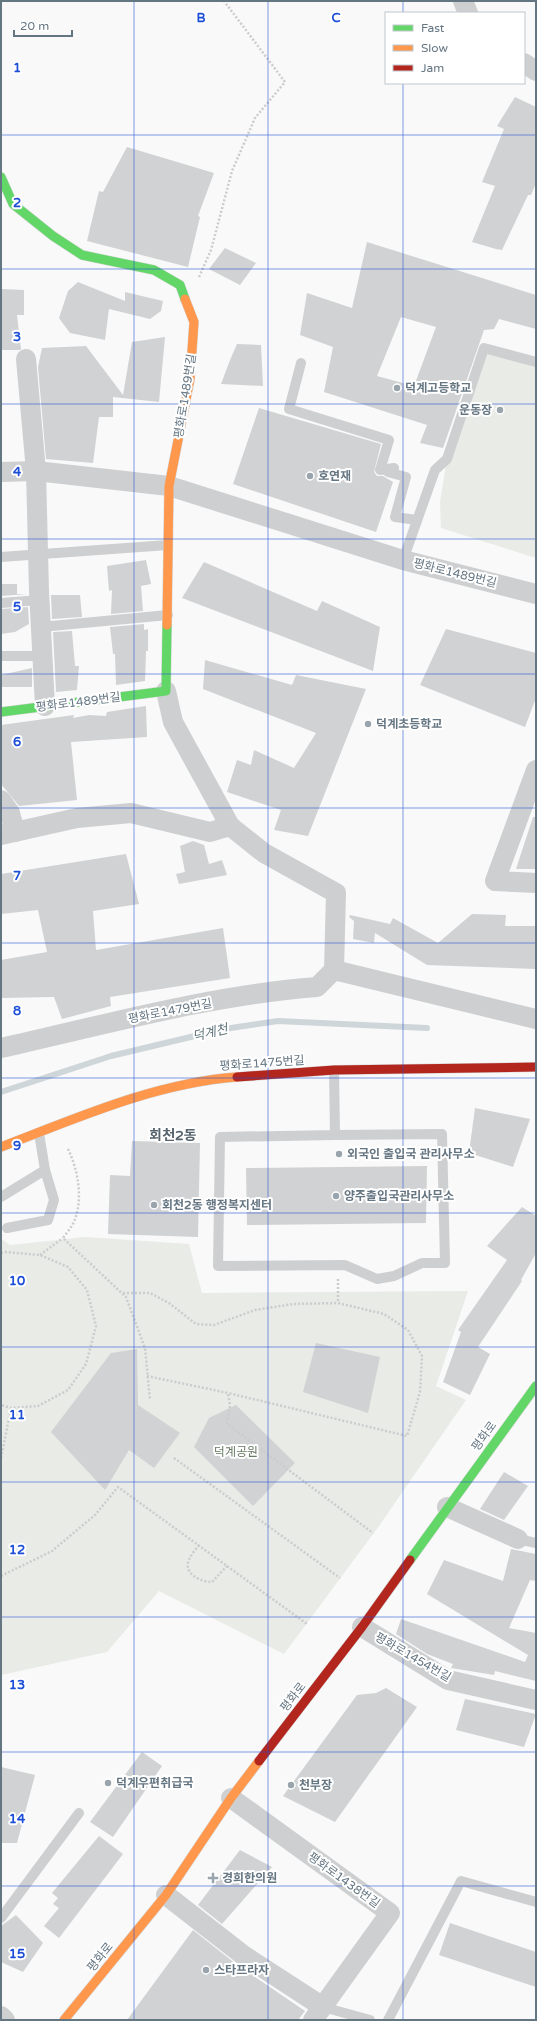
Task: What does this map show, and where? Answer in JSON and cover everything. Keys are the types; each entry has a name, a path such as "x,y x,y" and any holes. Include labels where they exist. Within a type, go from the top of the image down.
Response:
{"street":[{"path":"462,1 468,12"},
{"path":"525,64 536,71"},
{"name":"평화로1489번길","path":"1,178 13,204 53,236 82,255 154,270 180,285 194,322 190,379 169,486 166,691 1,712"},
{"path":"26,359 36,472 38,556 45,706"},
{"name":"평화로1489번길","path":"1,472 36,472 169,486 403,560 536,594"},
{"path":"166,691 173,722 230,826 264,853 336,893 334,970 536,1019"},
{"path":"536,770 495,881 536,883"},
{"path":"1,800 10,812 8,833 77,818 131,813 210,832 230,826"},
{"name":"평화로1479번길","path":"1,1048 160,1012 276,990 317,987 334,970"},
{"name":"평화로1475번길","path":"1,1147 91,1113 146,1095 212,1079 334,1070 536,1067"},
{"name":"평화로","path":"64,2020 166,1895 231,1798 362,1627 447,1507 536,1386"},
{"path":"447,1507 527,1541"},
{"name":"평화로1454번길","path":"362,1627 448,1680 536,1700"},
{"name":"평화로1438번길","path":"231,1798 390,1913 318,2014"},
{"path":"166,1895 318,2014"},
{"path":"1,2016 5,2020"}],"lane":[{"path":"403,560 435,470 447,459 484,348 536,362"},
{"path":"300,363 289,409 389,440 380,470 394,468 388,472 406,477 395,517 417,520"},
{"path":"1,557 38,556 168,545"},
{"path":"1,603 40,600"},
{"path":"41,627 168,615"},
{"path":"1,656 42,656"},
{"path":"334,1070 335,1134"},
{"path":"7,1228 48,1220 54,1200 45,1170 39,1133"},
{"path":"335,1134 442,1134 445,1263 422,1263 394,1276 377,1279 352,1268 338,1265 218,1266 220,1137 335,1134"},
{"path":"1,1197 45,1170"},
{"path":"1,1918 79,1813"},
{"path":"388,2020 461,1881 536,1902"},
{"path":"318,2014 370,2020"}],"path":[{"path":"187,304 211,250 232,171 255,118 285,82 224,1"},
{"path":"40,1255 63,1238 75,1220 79,1192 76,1164 68,1149"},
{"path":"63,1238 126,1296 145,1348 150,1400"},
{"path":"1,1253 5,1252 40,1255 68,1268 87,1290 96,1326 86,1364 68,1390 38,1406 11,1408 1,1405"},
{"path":"338,1265 338,1303"},
{"path":"123,1293 150,1293 169,1303 196,1324 214,1325 255,1310 293,1304 338,1303 384,1314 408,1330 422,1356 420,1392 407,1436 228,1393 147,1376"},
{"path":"228,1393 230,1406 227,1424 373,1533"},
{"path":"1,1458 11,1408"},
{"path":"174,1458 340,1578"},
{"path":"1,1576 52,1551 95,1515 118,1486 307,1624"},
{"path":"199,1545 188,1562 189,1570 196,1578 204,1582 212,1582 227,1566"}],"green space":[{"name":"운동장","path":"484,348 536,362 536,558 441,528 440,502 447,459"},
{"name":"덕계공원","path":"85,1237 189,1244 202,1293 468,1291 436,1386 466,1400 379,1526 284,1654 159,1591 107,1652 1,1675 1,1239 10,1245"}],"building":[{"path":"515,97 536,107 536,183 531,195 528,195 502,250 472,242 495,186 482,182 504,129 497,126"},
{"path":"127,147 214,173 198,216 200,217 188,267 87,241 99,191 103,192"},
{"path":"367,242 536,295 536,329 499,319 494,329 484,330 443,448 420,443 427,425 324,392 333,347 300,335 307,293 352,308","holes":["401,317 436,327 414,386 377,376"]},
{"path":"225,248 256,263 240,285 209,269"},
{"path":"78,282 125,301 125,292 163,301 161,311 150,319 109,309 105,340 70,333 59,318 68,291"},
{"path":"1,289 24,290 24,315 17,315 20,350 1,350"},
{"path":"165,337 159,402 113,397 113,417 99,417 93,463 46,459 38,367 42,348 86,346 123,395 132,342"},
{"path":"237,344 261,345 263,386 221,384"},
{"name":"호연재","path":"259,408 381,444 374,472 377,476 383,476 393,482 376,532 233,484"},
{"path":"146,560 151,584 141,586 143,611 111,614 112,590 109,591 107,566"},
{"path":"204,562 317,611 322,601 380,627 373,671 182,598"},
{"path":"1,584 17,584 17,594 28,594 1,596"},
{"path":"51,595 80,595 82,617 52,619"},
{"path":"28,607 29,624 15,632 1,634 1,609"},
{"path":"144,624 144,630 148,629 148,651 146,651 145,681 116,685 115,654 113,654 110,627"},
{"path":"446,629 536,653 536,698 525,727 420,685"},
{"path":"72,631 75,666 79,666 77,690 56,692 53,632"},
{"path":"205,660 292,685 296,675 366,689 308,836 274,830 281,810 227,792 237,760 251,765 254,750 294,768 316,733 203,689"},
{"path":"32,668 32,687 1,687 1,675"},
{"path":"146,706 147,737 71,742 77,800 19,806 1,784 1,725 74,715 73,718 89,715 106,716 107,712"},
{"path":"533,817 536,817 536,869 516,869"},
{"path":"193,841 204,845 209,864 222,860 227,875 179,884 176,874 185,872 180,846"},
{"path":"126,854 139,904 93,911 96,950 223,928 230,978 110,997 111,1006 62,1019 54,997 1,998 1,960 47,952 38,910 1,914 1,874"},
{"path":"472,914 506,915 505,926 536,926 536,969 427,965 375,933 374,943 353,939 354,921 349,917 350,915 390,924 393,918 438,943"},
{"path":"475,1108 530,1119 513,1167 469,1153"},
{"name":"회천2동 행정복지센터","path":"132,1141 200,1143 198,1237 108,1234 110,1175 130,1176"},
{"name":"양주출입국관리사무소","path":"427,1166 426,1223 247,1225 246,1168"},
{"path":"522,1207 536,1216 536,1253 521,1280 522,1281 478,1347 490,1354 470,1395 443,1382 461,1332 458,1330 507,1260 487,1246"},
{"path":"316,1343 380,1357 368,1413 303,1392"},
{"path":"137,1349 138,1405 180,1433 154,1468 129,1450 105,1490 51,1432 111,1353"},
{"path":"236,1405 295,1463 253,1506 194,1447 209,1418"},
{"path":"504,1472 528,1486 504,1520 480,1509"},
{"path":"511,1549 536,1554 536,1581 530,1580 509,1628 536,1633 536,1681 495,1671 494,1675 451,1668 453,1664 427,1654 396,1634 401,1619 525,1662 528,1655 427,1594 444,1560 503,1581"},
{"path":"386,1688 417,1707 335,1822 283,1796 357,1695 376,1693"},
{"path":"465,1699 536,1714 524,1747 456,1730"},
{"path":"142,1752 162,1766 113,1837 90,1822"},
{"path":"1,1767 35,1775 17,1843 1,1843"},
{"path":"99,1836 123,1854 59,1938 44,1926 59,1908 53,1904 58,1898 52,1893"},
{"path":"240,1850 272,1867 222,1924 198,1905"},
{"path":"16,1915 43,1943 23,1972 1,1962 1,1926"},
{"path":"450,1923 536,1952 536,1987 439,1955"},
{"name":"스타프라자","path":"193,1930 236,1964 305,2011 298,2020 127,2020"}],"waterway":[{"name":"덕계천","path":"1,1092 111,1056 224,1029 278,1021 427,1028"}],"traffic: fast":[{"path":"1,177 13,204 53,236 82,255 154,270 180,285 185,299"},
{"path":"1,712 166,691 167,625"},
{"path":"410,1560 536,1386"}],"traffic: slow":[{"path":"167,625 169,486 190,379 194,322 185,299"},
{"path":"1,1147 117,1103 146,1094 176,1086 237,1077"},
{"path":"64,2020 166,1895 231,1798 259,1761"}],"traffic: jam":[{"path":"237,1077 334,1070 536,1067"},
{"path":"259,1761 362,1627 410,1560"}],"place":[{"name":"덕계고등학교","path":"397,388"},
{"name":"운동장","path":"500,410"},
{"name":"호연재","path":"310,476"},
{"name":"덕계초등학교","path":"368,724"},
{"name":"외국인 출입국 관리사무소","path":"339,1154"},
{"name":"양주출입국관리사무소","path":"336,1196"},
{"name":"회천2동 행정복지센터","path":"154,1205"},
{"name":"덕계우편취급국","path":"108,1783"},
{"name":"천부장","path":"291,1785"},
{"name":"경희한의원","path":"213,1878"},
{"name":"스타프라자","path":"206,1970"}],"district":[{"name":"회천2동","path":"173,1135"}]}
